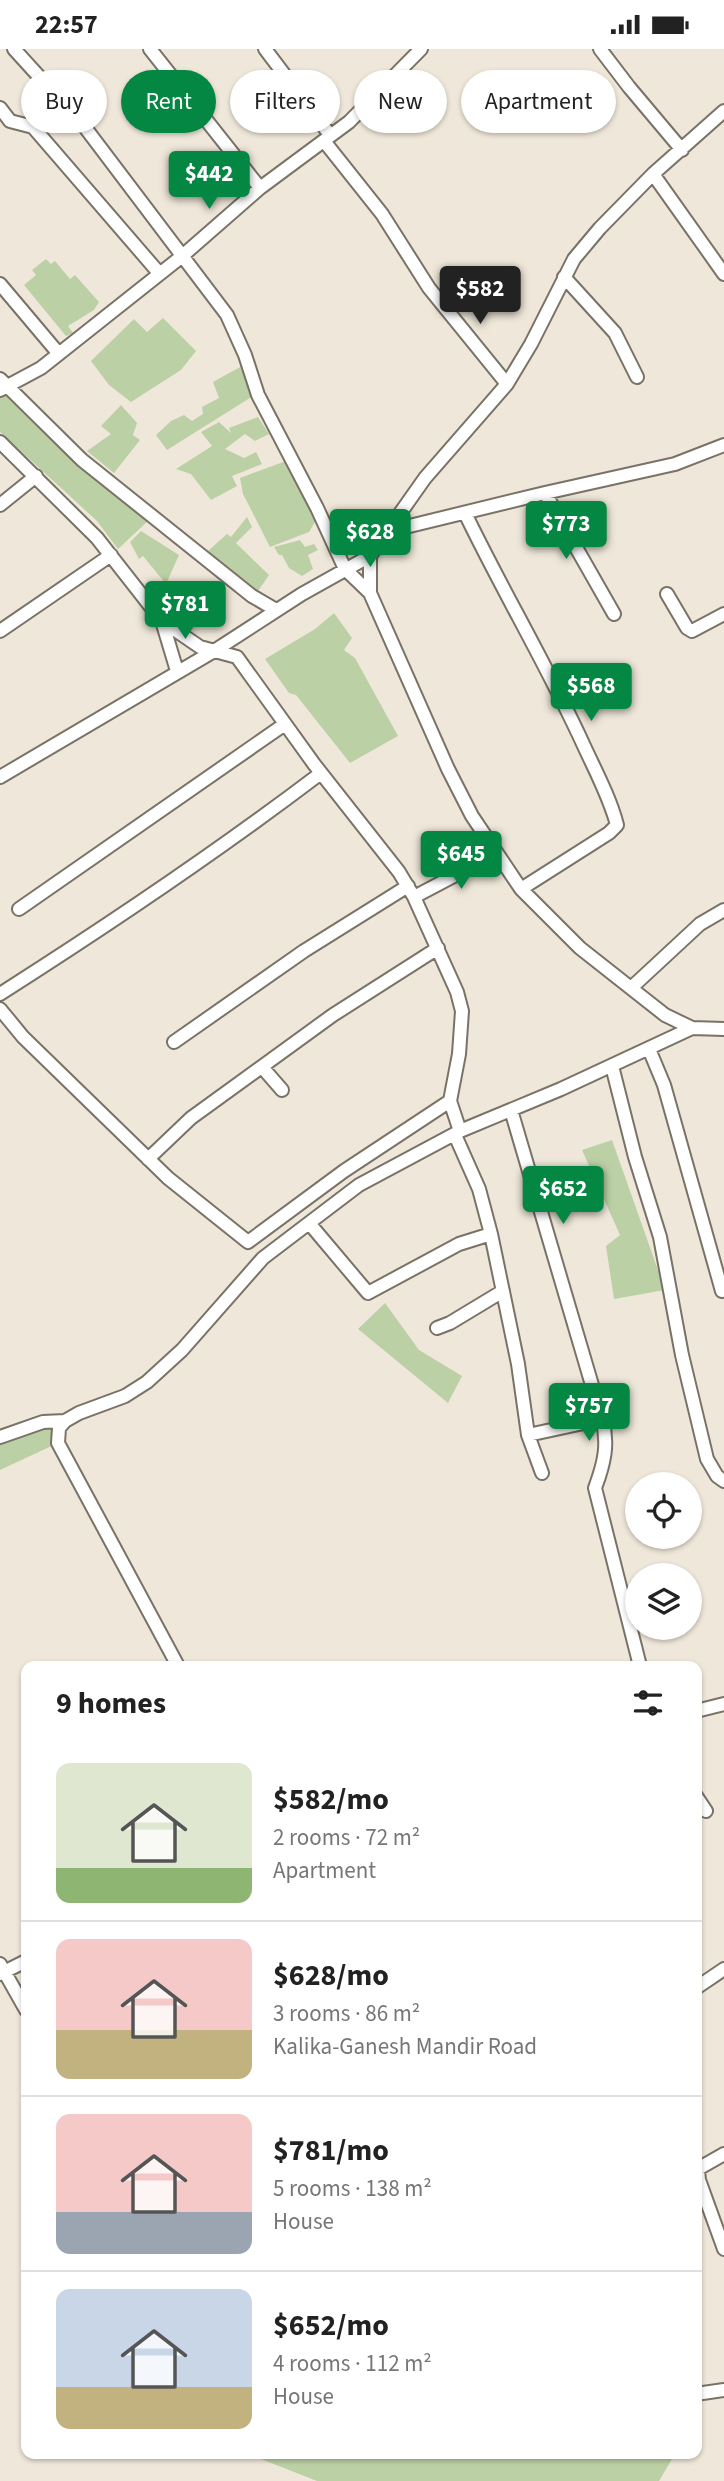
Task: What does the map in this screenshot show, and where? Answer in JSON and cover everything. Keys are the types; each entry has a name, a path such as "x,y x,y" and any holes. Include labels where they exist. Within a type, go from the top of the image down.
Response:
{"street":[{"path":"14,49 84,126 227,315 264,407 345,569 370,593 448,769 472,816 521,889 580,948 665,1014 692,1028 724,1029"},
{"path":"150,49 260,188"},
{"path":"265,49 382,214 429,288 507,384"},
{"path":"276,610 252,596 82,460 2,385 41,368 181,257 260,188 327,138 383,89 421,49"},
{"path":"600,49 682,150"},
{"path":"0,108 10,121 33,127 159,273"},
{"path":"0,777 214,650 276,610 370,557 425,478 507,384 531,344 574,259 600,227 653,174 724,111"},
{"path":"653,174 724,274"},
{"path":"564,277 615,333 637,377"},
{"path":"0,285 58,354"},
{"path":"0,442 97,538 162,621 200,647 237,657"},
{"path":"389,531 545,492 675,464 724,445"},
{"path":"0,505 36,476"},
{"path":"545,492 614,614"},
{"path":"465,513 559,693 617,825 610,833 521,889"},
{"path":"0,632 111,555"},
{"path":"370,557 370,593"},
{"path":"667,594 687,628 692,631 724,614"},
{"path":"162,621 177,671"},
{"path":"237,636 237,657 321,773 385,853 411,892 457,992 462,1011 459,1054 450,1101 457,1133 479,1189 491,1234 518,1364 528,1435 542,1473"},
{"path":"19,909 285,723"},
{"path":"0,995 124,916 245,831 321,773"},
{"path":"174,1042 304,951 411,892 469,867 499,858"},
{"path":"631,988 700,924 724,910"},
{"path":"148,1159 191,1118 333,1015 438,948"},
{"path":"0,1009 23,1037 148,1159 248,1242 263,1258"},
{"path":"665,1014 667,1024 655,1046 723,1293"},
{"path":"57,1437 59,1428 79,1413 125,1396 159,1372 227,1301 263,1258 359,1185 457,1133 692,1028"},
{"path":"612,1066 635,1157 660,1237 682,1355 707,1459 717,1476 724,1481"},
{"path":"262,1067 282,1090"},
{"path":"248,1242 344,1171 450,1101"},
{"path":"511,1110 606,1433 604,1463 595,1488 639,1661"},
{"path":"309,1223 368,1293 459,1244 491,1234"},
{"path":"437,1328 503,1291"},
{"path":"528,1435 601,1419"},
{"path":"0,1437 43,1422 65,1422"},
{"path":"43,1422 57,1437 64,1457 175,1661"},
{"path":"702,1710 724,1704"},
{"path":"702,1805 706,1811"},
{"path":"21,1963 2,1970 21,2002"},
{"path":"702,1984 724,1969"},
{"path":"702,2167 724,2154"},
{"path":"702,2188 724,2249"},
{"path":"702,2393 724,2390"}],"green space":[{"path":"46,259 51,264 55,261 70,279 75,275 99,302 94,310 68,326 73,333 66,336 24,285 36,275 32,270"},
{"path":"163,318 196,351 181,370 131,402 109,385 91,361 134,319 147,332"},
{"path":"242,366 253,396 167,450 156,435 171,421 184,415 192,421 203,414 202,407 219,398 213,382"},
{"path":"5,391 149,520 118,549 97,521 0,432 0,394"},
{"path":"121,405 137,423 133,435 140,440 114,473 87,451 111,434 101,426"},
{"path":"258,417 269,434 255,441 245,434 225,449 244,458 256,452 262,464 232,476 237,486 211,500 191,474 176,469 212,446 201,432 219,422 231,433 229,428"},
{"path":"286,461 316,520 309,532 270,547 243,494 240,478"},
{"path":"247,517 252,527 236,543 269,575 258,591 208,551 227,534 231,537"},
{"path":"141,531 179,555 166,584 143,556 139,559 130,542"},
{"path":"300,540 305,547 314,544 318,550 308,555 313,569 302,576 289,568 274,547"},
{"path":"334,613 352,638 344,650 355,658 398,736 350,763 296,695 289,693 265,659 315,629"},
{"path":"612,1140 665,1290 614,1299 606,1246 620,1235 582,1150"},
{"path":"385,1303 419,1350 462,1376 448,1403 358,1329"},
{"path":"48,1426 57,1437 58,1443 0,1470 0,1437"},
{"path":"261,2459 672,2459 659,2481 317,2481"}]}
